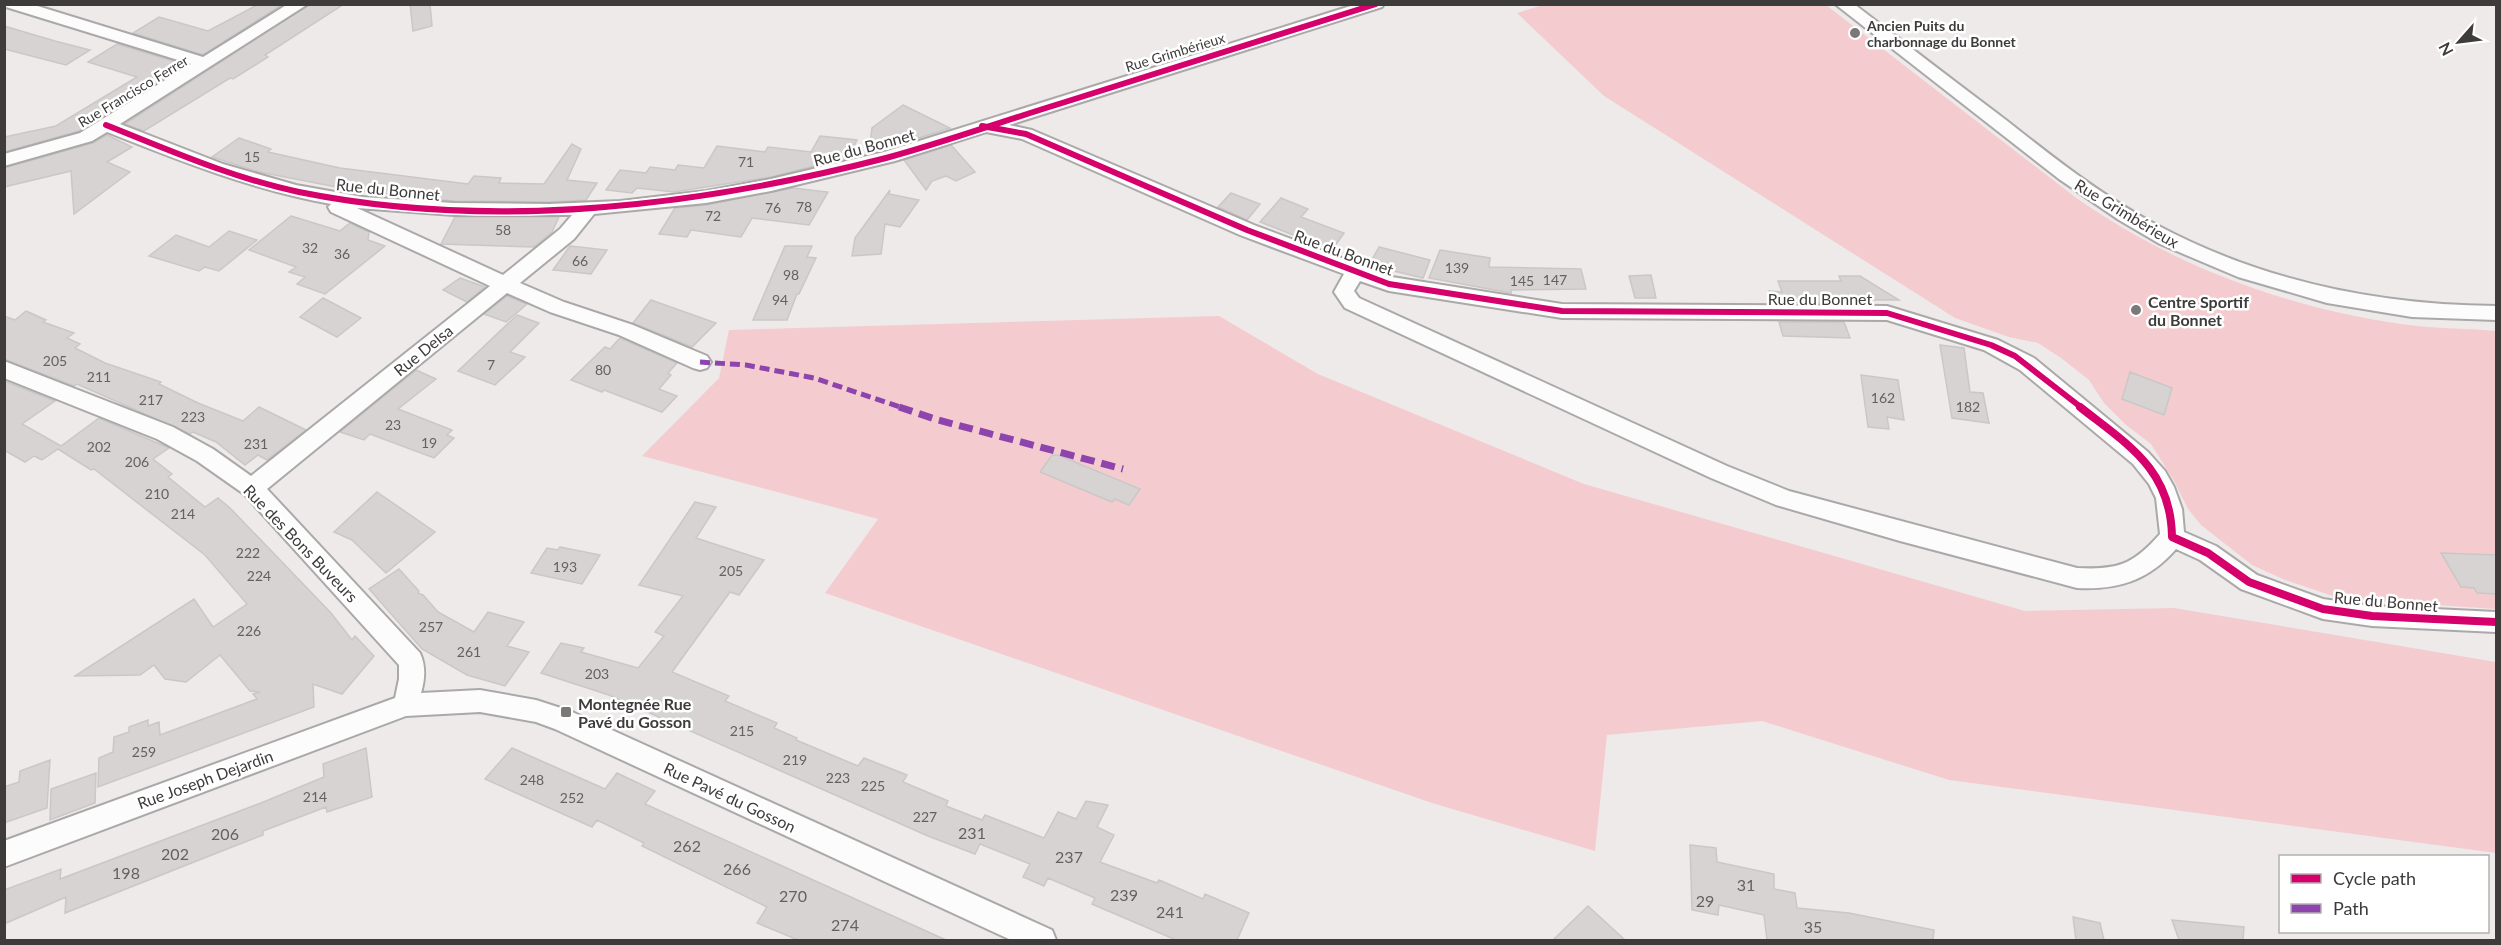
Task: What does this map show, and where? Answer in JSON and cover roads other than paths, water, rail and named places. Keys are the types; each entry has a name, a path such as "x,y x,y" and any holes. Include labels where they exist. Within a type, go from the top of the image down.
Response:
{"street":[{"path":"12,4 206,63"},
{"name":"Rue Francisco Ferrer","path":"4,160 86,137 300,4"},
{"name":"Rue Grimbérieux","path":"982,126 1376,4"},
{"name":"Rue Grimbérieux","path":"1843,4 2074,182 2166,239 2238,270 2312,292 2383,306 2457,314 2496,313"},
{"name":"Rue du Bonnet","path":"106,125 216,168 295,191 363,203 454,209 589,208 706,197 771,185 888,157 982,126 1026,134 1238,226 1389,284 1562,310 1872,311 1908,318 1991,345 2015,356 2130,447 2145,462 2166,491 2173,513 2172,537 2151,562 2138,570 2105,579 2077,579 1801,504 1719,472 1352,303 1344,292 1355,272"},
{"name":"Rue du Bonnet","path":"322,196 334,206 450,260 557,306 626,330 700,362"},
{"name":"Rue Delsa","path":"252,488 567,234 589,208"},
{"name":"Rue des Bons Buveurs","path":"4,369 165,433 205,454 252,488 411,661 411,679 406,705"},
{"name":"Rue du Bonnet","path":"2172,537 2208,553 2249,582 2323,609 2372,616 2496,622"},
{"name":"Rue Pavé du Gosson","path":"406,705 480,700 536,711 561,719 1042,940"},
{"name":"Rue Joseph Dejardin","path":"4,854 406,705"}],"place":[{"name":"Ancien Puits du charbonnage du Bonnet","path":"1855,33"},
{"name":"Centre Sportif du Bonnet","path":"2136,310"},
{"name":"Montegnée Rue Pavé du Gosson","path":"566,712"}]}
